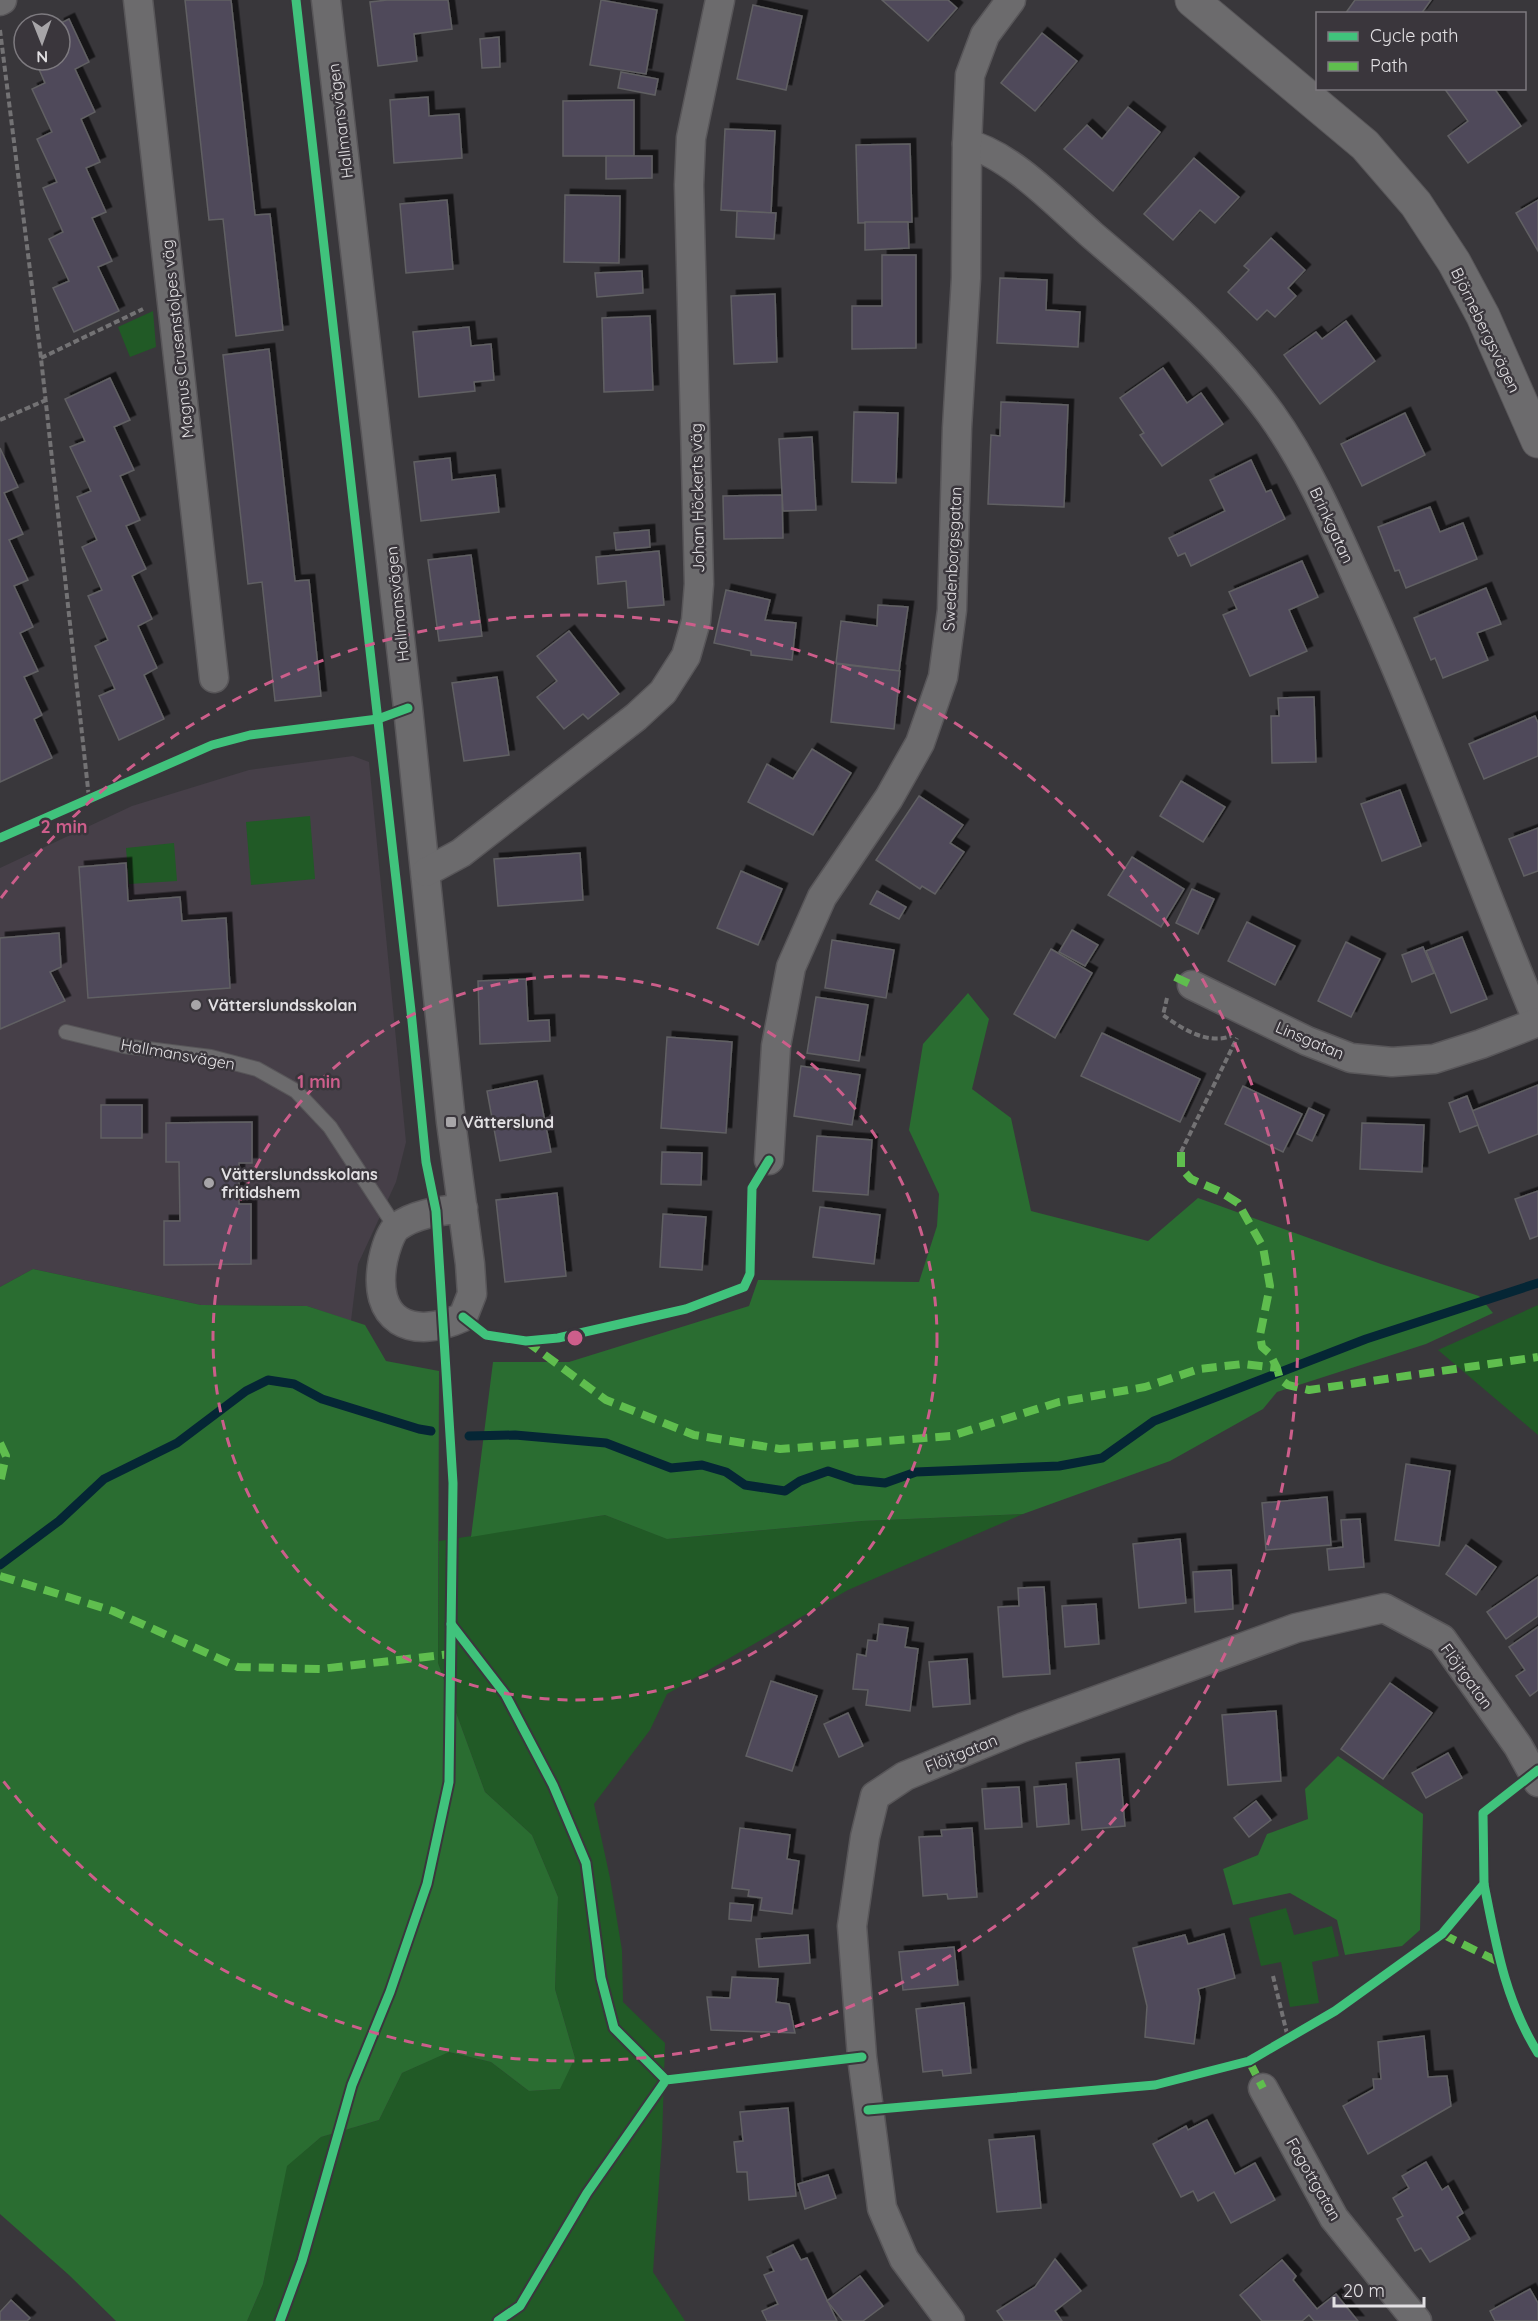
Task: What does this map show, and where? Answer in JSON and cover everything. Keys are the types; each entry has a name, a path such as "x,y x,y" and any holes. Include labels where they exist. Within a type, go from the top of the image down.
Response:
{"street":[{"name":"Magnus Crusenstolpes väg","path":"138,0 214,678"},
{"name":"Hallmansvägen","path":"326,0 373,396 426,872 451,1122 472,1294 463,1317 444,1326 429,1328 410,1325 393,1316 383,1301 380,1277 385,1252 396,1228"},
{"name":"Johan Höckerts väg","path":"426,872 461,853 636,717 663,692 686,656 696,621 699,584 690,162 692,138 720,0"},
{"name":"Swedenborgsgatan","path":"769,1160 776,1046 791,967 822,897 889,798 920,743 942,677 952,610 957,428 966,278 970,75 985,35 1011,0"},
{"name":"Björnebergsvägen","path":"1192,0 1365,145 1416,204 1454,262 1483,316 1538,441"},
{"name":"Brinkgatan","path":"967,144 981,147 1013,166 1163,295 1217,347 1272,415 1319,494 1392,655 1538,1022"},
{"name":"Linsgatan","path":"1192,985 1307,1041 1351,1058 1382,1061 1434,1059 1538,1022"},
{"path":"396,1228 420,1216 463,1208"},
{"name":"Flöjtgatan","path":"950,2321 904,2259 882,2208 862,2057 852,1926 866,1837 876,1796 905,1776 1021,1728 1296,1628 1384,1608 1442,1640 1518,1746 1538,1782"},
{"name":"Fagottgatan","path":"1263,2088 1334,2218 1417,2321"}],"lane":[{"name":"Hallmansvägen","path":"66,1032 124,1046 211,1057 257,1070 296,1091 330,1127 396,1228"}],"path":[{"path":"0,26 46,400 89,798"},
{"path":"41,358 172,296"},
{"path":"0,420 46,400"},
{"path":"1181,1152 1240,1032"},
{"path":"1273,1976 1287,2038"}],"shaded area":[{"name":"Vätterslundsskolan","path":"353,756 369,762 406,1142 396,1182 358,1264 351,1321 307,1306 201,1305 33,1269 0,1287 0,868 132,806 249,770"}],"green space":[{"path":"153,311 156,347 130,357 118,327"},
{"path":"310,816 315,879 251,885 246,822"},
{"path":"174,843 177,881 129,884 126,848"},
{"path":"968,993 989,1019 972,1089 1011,1118 1031,1211 1148,1241 1198,1198 1381,1264 1479,1296 1493,1313 1426,1344 1277,1392 1263,1409 1170,1461 1023,1514 862,1521 667,1539 605,1515 471,1537 493,1362 569,1362 749,1306 758,1280 919,1282 937,1226 939,1194 909,1130 923,1044"},
{"path":"33,1269 201,1305 307,1306 365,1325 386,1361 439,1371 438,1663 485,1792 532,1835 558,1897 555,1989 575,2058 560,2089 529,2091 491,2062 449,2052 402,2073 379,2120 321,2137 287,2166 263,2284 247,2321 116,2321 69,2275 0,2214 0,1287"},
{"path":"1538,1305 1538,1435 1438,1350"},
{"path":"1023,1514 848,1590 667,1694 650,1730 594,1804 622,1950 623,2002 665,2043 662,2140 653,2272 685,2321 247,2321 263,2284 286,2166 321,2137 379,2120 402,2073 448,2052 491,2062 529,2091 559,2089 575,2058 555,1989 558,1897 532,1835 485,1792 438,1663 439,1541 605,1515 668,1539 862,1521"},
{"path":"1338,1756 1423,1814 1420,1930 1402,1946 1345,1955 1337,1920 1290,1893 1233,1905 1223,1869 1258,1855 1267,1834 1308,1819 1305,1789"},
{"path":"1286,1908 1294,1935 1332,1926 1339,1956 1312,1962 1319,2003 1290,2007 1281,1962 1261,1966 1249,1918"}],"building":[{"path":"185,0 231,0 255,215 270,214 283,330 236,336 223,219 209,220"},
{"path":"448,0 452,29 414,34 417,61 378,66 370,2"},
{"path":"601,0 657,10 646,74 590,65"},
{"path":"882,0 948,0 957,8 928,41"},
{"path":"1355,0 1431,0 1422,12 1346,12"},
{"path":"753,5 802,16 786,90 737,79"},
{"path":"72,25 89,62 75,69 95,112 81,119 100,162 86,168 106,212 92,218 112,261 98,267 119,311 74,332 53,288 69,281 49,239 63,232 43,188 57,182 37,139 52,132 32,89 45,83 40,72 72,72"},
{"path":"1042,33 1077,61 1035,111 1001,83"},
{"path":"499,37 500,67 482,68 480,39"},
{"path":"621,72 658,79 655,95 618,88"},
{"path":"1445,90 1495,90 1521,126 1468,163 1448,136 1468,121"},
{"path":"428,97 429,116 459,114 462,158 394,163 390,100"},
{"path":"634,100 634,156 563,156 563,101"},
{"path":"1128,107 1160,132 1113,191 1064,149 1087,125 1102,139"},
{"path":"725,129 775,131 771,213 721,210"},
{"path":"910,144 912,222 858,223 856,145"},
{"path":"606,156 652,156 652,178 606,179"},
{"path":"1194,158 1239,197 1215,223 1200,210 1173,240 1144,214"},
{"path":"565,195 620,196 619,263 564,262"},
{"path":"447,200 453,269 406,273 400,204"},
{"path":"1538,200 1538,251 1516,213"},
{"path":"737,211 776,213 774,239 736,237"},
{"path":"865,222 908,222 909,248 865,250"},
{"path":"1271,238 1305,270 1288,288 1296,296 1275,317 1267,310 1257,320 1228,292 1249,270 1244,266"},
{"path":"882,255 916,255 916,348 852,349 852,306 882,306"},
{"path":"642,271 643,293 597,297 595,273"},
{"path":"1000,278 1047,280 1046,310 1080,312 1078,347 997,343"},
{"path":"775,294 777,362 734,364 731,296"},
{"path":"650,316 653,390 604,392 602,318"},
{"path":"1346,321 1375,361 1320,404 1284,355 1316,332 1322,339"},
{"path":"469,327 471,346 491,344 494,380 474,382 475,391 419,397 413,332"},
{"path":"269,349 295,581 309,580 321,696 275,701 262,582 248,584 223,355"},
{"path":"1163,368 1187,403 1201,393 1223,424 1162,466 1140,435 1144,433 1120,398"},
{"path":"110,378 130,420 114,427 134,470 120,476 140,520 126,526 146,569 132,576 152,619 138,626 157,668 144,675 164,719 119,740 99,696 115,689 95,646 108,640 88,596 102,590 82,547 97,540 77,497 91,491 70,447 85,441 65,399"},
{"path":"1001,402 1068,405 1064,507 988,504 991,435 1000,436"},
{"path":"854,412 898,413 896,483 852,482"},
{"path":"1405,413 1425,455 1362,486 1341,444"},
{"path":"812,437 816,510 783,511 779,439"},
{"path":"0,448 18,487 4,493 23,534 9,540 28,580 14,586 33,627 20,633 38,671 24,677 42,715 34,719 52,758 0,782"},
{"path":"450,458 452,480 495,475 499,512 421,521 414,462"},
{"path":"1251,460 1266,492 1271,490 1285,519 1191,566 1185,553 1178,556 1169,538 1225,511 1210,480"},
{"path":"782,495 783,538 724,539 723,496"},
{"path":"1430,507 1440,532 1463,523 1477,559 1406,588 1399,570 1395,571 1378,527"},
{"path":"649,530 650,547 616,550 614,533"},
{"path":"659,551 664,605 628,608 626,581 598,584 596,557"},
{"path":"471,555 482,636 439,641 428,560"},
{"path":"1302,561 1318,597 1289,610 1307,651 1250,676 1223,615 1237,609 1229,592"},
{"path":"1486,588 1501,624 1477,633 1488,660 1443,678 1435,658 1431,660 1414,618"},
{"path":"726,590 770,600 765,620 796,623 792,660 751,655 751,651 714,643"},
{"path":"878,605 908,607 899,671 836,663 841,621 877,626"},
{"path":"569,631 619,694 588,719 583,714 564,729 537,697 557,681 537,656"},
{"path":"837,664 900,671 894,729 831,722"},
{"path":"497,677 509,755 464,761 452,683"},
{"path":"1314,697 1316,762 1272,763 1271,716 1279,716 1278,698"},
{"path":"1535,716 1538,723 1538,756 1484,779 1469,744"},
{"path":"812,749 851,773 813,835 748,802 767,764 793,779"},
{"path":"1181,781 1225,807 1203,842 1160,816"},
{"path":"1400,790 1421,846 1382,861 1361,804"},
{"path":"919,796 963,825 950,843 964,852 935,894 922,886 920,889 876,860"},
{"path":"1538,828 1538,871 1524,876 1509,839"},
{"path":"580,853 583,900 498,906 494,859"},
{"path":"1132,857 1184,889 1161,927 1108,895"},
{"path":"126,863 128,901 180,897 182,921 226,918 230,988 88,998 79,867"},
{"path":"741,871 782,889 758,945 717,928"},
{"path":"1192,889 1214,899 1198,934 1176,923"},
{"path":"877,891 906,907 899,919 870,904"},
{"path":"1247,922 1295,946 1275,985 1228,961"},
{"path":"1072,930 1098,945 1085,966 1059,952"},
{"path":"59,933 61,967 50,972 65,1001 0,1029 0,938"},
{"path":"1462,937 1487,999 1451,1013 1426,951"},
{"path":"832,940 894,950 886,998 825,988"},
{"path":"1346,942 1380,959 1351,1017 1318,1001"},
{"path":"1423,947 1434,973 1412,982 1402,955"},
{"path":"1051,949 1092,973 1055,1038 1014,1014"},
{"path":"526,979 528,1021 549,1020 550,1041 480,1044 478,981"},
{"path":"816,997 868,1005 859,1061 807,1053"},
{"path":"1102,1033 1200,1079 1180,1122 1081,1076"},
{"path":"667,1037 732,1042 726,1133 661,1128"},
{"path":"801,1066 860,1075 852,1125 794,1116"},
{"path":"537,1081 551,1152 500,1161 487,1091"},
{"path":"1538,1085 1538,1134 1489,1153 1472,1111"},
{"path":"1243,1086 1302,1114 1283,1152 1225,1124"},
{"path":"1467,1096 1478,1125 1460,1132 1449,1103"},
{"path":"101,1105 142,1105 142,1138 101,1138"},
{"path":"1309,1108 1324,1115 1312,1141 1297,1134"},
{"name":"Vätterslundsskolans fritidshem","path":"252,1122 252,1163 239,1163 239,1204 251,1204 251,1264 164,1265 164,1221 180,1221 179,1162 166,1162 166,1123"},
{"path":"1362,1123 1424,1125 1422,1172 1360,1169"},
{"path":"817,1136 872,1140 868,1195 813,1191"},
{"path":"662,1152 702,1153 701,1185 661,1184"},
{"path":"1538,1191 1538,1236 1530,1239 1515,1199"},
{"path":"557,1193 566,1276 505,1282 496,1200"},
{"path":"820,1207 880,1215 874,1264 813,1257"},
{"path":"663,1214 706,1217 702,1270 660,1267"},
{"path":"1406,1464 1450,1471 1439,1546 1395,1540"},
{"path":"1327,1497 1331,1545 1266,1550 1262,1503"},
{"path":"1360,1519 1364,1567 1329,1570 1327,1549 1343,1547 1341,1520"},
{"path":"1180,1539 1186,1603 1139,1608 1133,1544"},
{"path":"1466,1545 1496,1567 1476,1595 1446,1574"},
{"path":"1231,1570 1233,1609 1195,1612 1193,1572"},
{"path":"1538,1577 1538,1616 1506,1639 1487,1612"},
{"path":"1044,1587 1050,1674 1003,1677 998,1607 1019,1606 1018,1588"},
{"path":"1096,1604 1099,1644 1065,1647 1062,1606"},
{"path":"879,1624 908,1628 905,1647 918,1649 910,1711 866,1705 868,1690 853,1689 857,1654 866,1656 868,1640 877,1641"},
{"path":"1538,1627 1538,1690 1530,1696 1516,1676 1525,1670 1509,1647"},
{"path":"967,1659 970,1704 933,1707 929,1662"},
{"path":"771,1681 817,1696 792,1771 746,1756"},
{"path":"1390,1683 1432,1713 1383,1779 1341,1749"},
{"path":"1276,1711 1281,1781 1228,1785 1222,1715"},
{"path":"848,1713 863,1746 839,1757 824,1724"},
{"path":"1448,1753 1462,1778 1426,1798 1412,1773"},
{"path":"1119,1759 1125,1826 1082,1830 1076,1763"},
{"path":"1066,1784 1069,1824 1037,1827 1034,1787"},
{"path":"1019,1787 1022,1827 985,1829 982,1789"},
{"path":"1256,1801 1271,1820 1249,1837 1234,1818"},
{"path":"740,1828 790,1835 787,1859 799,1861 792,1914 760,1910 762,1898 748,1896 749,1890 732,1888"},
{"path":"972,1828 977,1897 948,1899 947,1894 923,1896 919,1837 942,1836 941,1830"},
{"path":"730,1903 753,1905 751,1921 729,1919"},
{"path":"1224,1934 1235,1978 1198,1989 1200,1998 1194,2044 1145,2037 1147,2006 1133,1948 1185,1935 1188,1944"},
{"path":"808,1935 810,1963 759,1967 756,1939"},
{"path":"954,1947 958,1985 903,1990 899,1952"},
{"path":"732,1977 778,1979 776,2002 789,2004 795,2033 711,2030 707,1997 730,1998"},
{"path":"964,2003 971,2073 943,2076 942,2070 923,2072 916,2009"},
{"path":"1424,2036 1428,2077 1447,2076 1451,2106 1368,2154 1343,2106 1374,2089 1373,2079 1381,2079 1378,2042"},
{"path":"788,2108 796,2196 749,2200 747,2172 737,2172 734,2142 743,2141 740,2112"},
{"path":"1207,2120 1235,2174 1255,2163 1275,2200 1231,2223 1214,2192 1198,2201 1193,2191 1181,2197 1153,2144 1186,2126 1188,2130"},
{"path":"1034,2136 1041,2208 997,2212 989,2140"},
{"path":"1426,2162 1442,2190 1448,2186 1463,2213 1457,2217 1470,2239 1430,2262 1421,2248 1415,2251 1397,2219 1403,2216 1393,2198 1409,2188 1402,2176"},
{"path":"828,2175 836,2198 805,2209 798,2184"},
{"path":"793,2245 801,2260 807,2258 837,2321 767,2321 762,2311 778,2304 764,2275 774,2271 767,2257"},
{"path":"1055,2259 1081,2291 1055,2311 1062,2321 1004,2321 997,2311 1035,2287"},
{"path":"1282,2260 1296,2276 1293,2280 1317,2309 1336,2294 1358,2321 1314,2321 1309,2315 1302,2321 1262,2321 1240,2295"},
{"path":"860,2276 883,2306 863,2321 843,2321 827,2301"},
{"path":"1530,2289 1538,2303 1538,2321 1495,2321 1490,2311"},
{"path":"11,2300 30,2318 27,2321 0,2321 0,2312"}],"waterway":[{"path":"469,1436 515,1435 606,1443 671,1468 702,1465 726,1472 745,1485 785,1491 800,1481 828,1471 855,1480 885,1483 916,1472 1059,1466 1102,1458 1154,1421 1366,1339 1538,1283"},
{"path":"0,1565 59,1521 104,1479 177,1443 246,1391 268,1380 294,1384 322,1399 431,1431"}],"marked path":[{"path":"1175,977 1192,985"},
{"path":"1181,1152 1181,1168 1191,1179 1219,1191 1238,1203 1263,1247 1270,1286 1260,1335 1262,1347 1270,1354 1277,1368"},
{"path":"526,1341 606,1400 694,1435 780,1449 951,1436 1059,1402 1145,1387 1199,1369 1243,1364 1277,1368 1280,1379 1288,1385 1309,1390 1538,1357"},
{"path":"0,1443 6,1456 0,1483"},
{"path":"0,1576 113,1611 238,1667 320,1669 451,1654"},
{"path":"1442,1934 1499,1962"},
{"path":"1249,2061 1263,2088"}],"cycle path":[{"path":"280,2321 302,2261 352,2085 390,1992 427,1884 449,1782 453,1483 436,1211 426,1162 411,1011 296,0"},
{"path":"0,838 212,745 250,735 378,719 408,708"},
{"path":"463,1317 486,1335 526,1341 558,1338 686,1309 744,1287 750,1274 752,1188 769,1160"},
{"path":"451,1624 505,1694 553,1785 586,1863 601,1978 614,2028 666,2080"},
{"path":"868,2110 1155,2085 1249,2061 1335,2011 1442,1934 1484,1884 1483,1813 1538,1770"},
{"path":"1484,1884 1503,1972 1517,2013 1538,2053"},
{"path":"498,2321 520,2306 587,2193 666,2080 862,2057"}],"place":[{"name":"Vätterslundsskolan","path":"196,1005"},
{"name":"Vätterslund","path":"451,1122"},
{"name":"Vätterslundsskolans fritidshem","path":"209,1183"}]}
